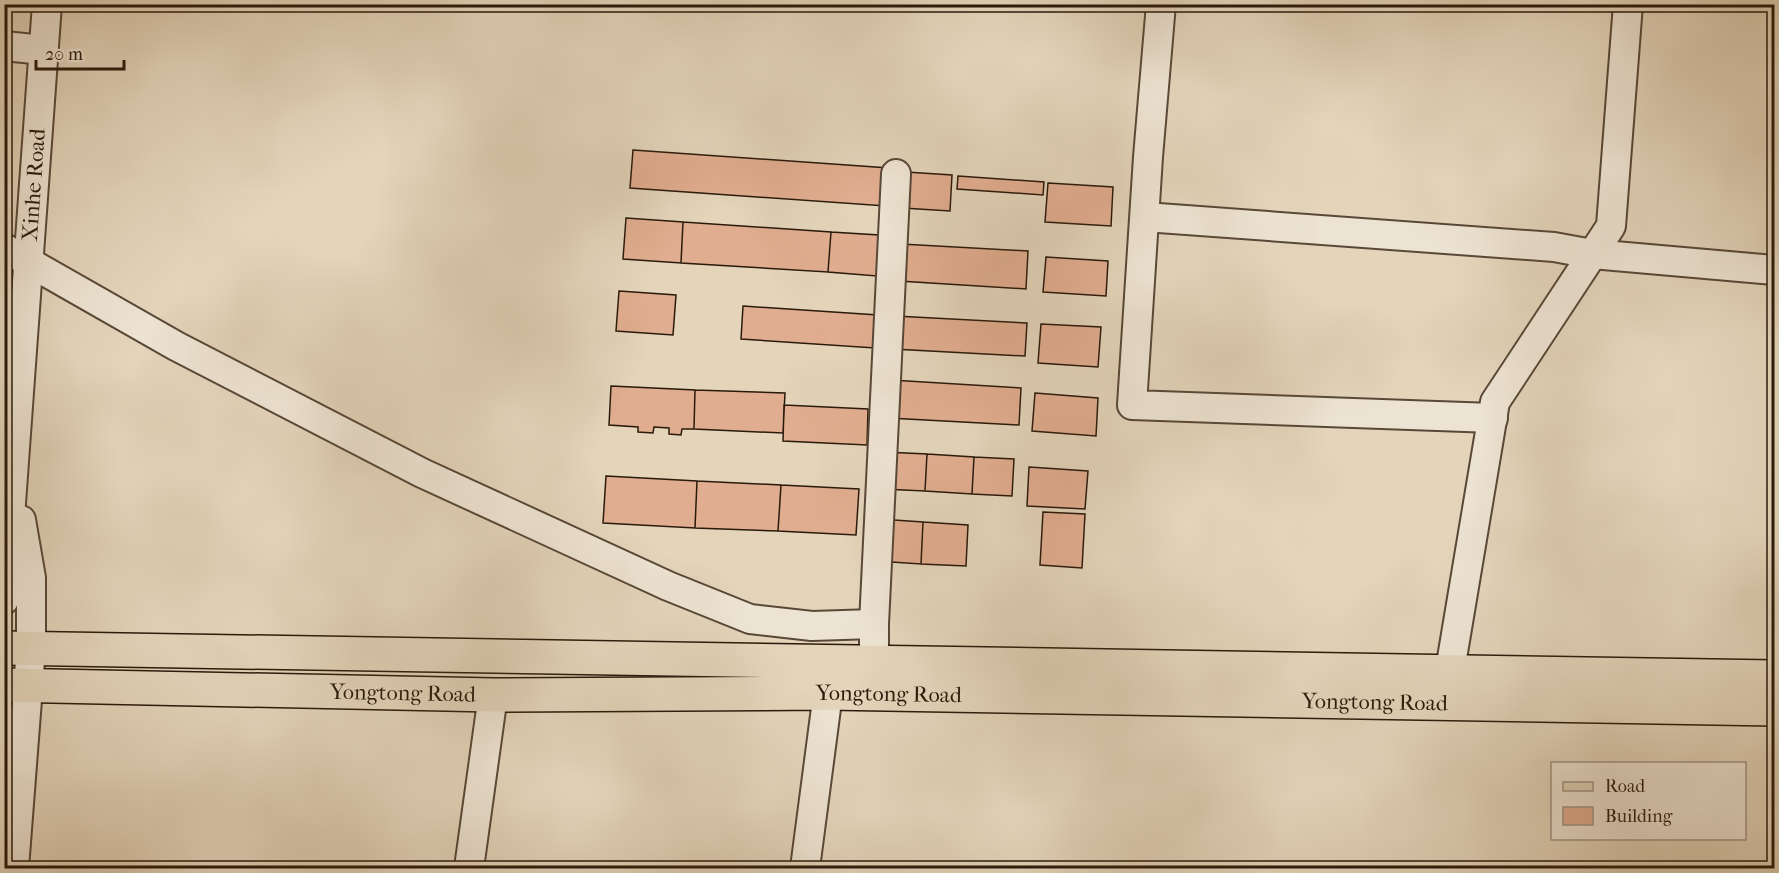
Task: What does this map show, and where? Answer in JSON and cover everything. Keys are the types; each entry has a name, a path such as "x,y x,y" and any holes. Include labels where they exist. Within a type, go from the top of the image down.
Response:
{"main road":[{"name":"Yongtong Road","path":"18,648 874,664 1447,686 1774,709"},
{"name":"Yongtong Road","path":"16,685 493,695 828,693 874,696 1447,686 1774,677"}],"street":[{"name":"Xinhe Road","path":"14,474 47,4"},
{"path":"1161,4 1148,157 1132,405 1493,418"},
{"path":"1447,686 1495,402 1611,226 1628,4"},
{"path":"4,46 44,50"},
{"path":"874,696 874,624 896,174"},
{"path":"1145,217 1554,247 1592,254 1774,270"},
{"path":"4,248 30,260 176,346 422,473 668,586 750,618 812,626 874,624"},
{"path":"4,600 14,474"},
{"path":"14,474 31,578 18,648 14,868"},
{"path":"805,868 828,693"},
{"path":"470,868 493,695"}],"building":[{"path":"633,150 889,168 886,206 630,188"},
{"path":"906,172 952,175 950,211 903,208"},
{"path":"958,176 1044,182 1043,195 957,189"},
{"path":"1048,183 1113,187 1111,226 1045,222"},
{"path":"626,218 683,222 681,263 623,259"},
{"path":"683,222 831,232 828,272 681,263"},
{"path":"831,232 879,235 877,276 828,272"},
{"path":"901,244 1028,251 1026,289 899,281"},
{"path":"1046,257 1108,261 1106,296 1043,292"},
{"path":"619,291 676,295 673,335 616,331"},
{"path":"743,306 878,315 875,348 741,339"},
{"path":"895,316 1027,323 1025,356 893,349"},
{"path":"1041,324 1101,327 1098,367 1038,363"},
{"path":"891,380 1021,388 1019,425 889,418"},
{"path":"611,386 695,390 694,429 682,429 681,435 669,434 669,428 654,427 653,433 638,432 638,427 609,425"},
{"path":"695,390 785,393 783,433 694,429"},
{"path":"1035,393 1098,398 1096,436 1032,431"},
{"path":"784,405 868,409 867,445 783,441"},
{"path":"884,452 927,454 925,491 882,489"},
{"path":"927,454 974,457 972,494 925,491"},
{"path":"974,457 1014,459 1012,496 972,494"},
{"path":"1029,467 1088,471 1085,509 1027,506"},
{"path":"606,476 697,481 695,528 603,523"},
{"path":"697,481 781,485 778,531 695,528"},
{"path":"781,485 859,489 856,535 778,531"},
{"path":"1043,512 1085,514 1082,568 1040,565"},
{"path":"879,519 923,522 921,564 877,561"},
{"path":"923,522 968,525 966,566 921,564"}]}
